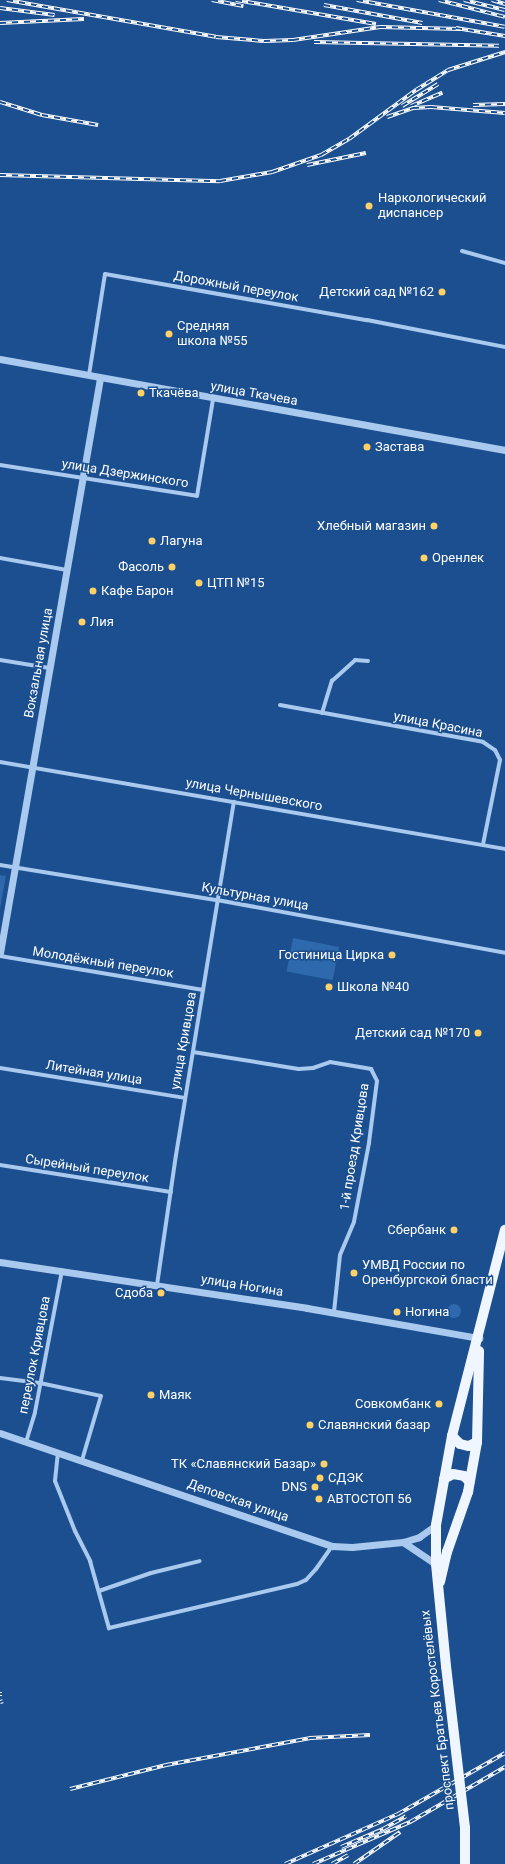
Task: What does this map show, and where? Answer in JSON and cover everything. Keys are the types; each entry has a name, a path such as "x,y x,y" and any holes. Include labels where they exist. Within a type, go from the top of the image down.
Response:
{"main road":[{"name":"проспект Братьев Коростелёвых","path":"465,1864 465,1828 438,1590 436,1525 452,1436 480,1338 505,1230"},
{"name":"проспект Братьев Коростелёвых","path":"438,1590 447,1552 470,1482 477,1442 480,1338"},
{"path":"452,1436 460,1444 469,1446 477,1442"},
{"path":"444,1479 453,1474 464,1476 470,1482"}],"street":[{"path":"462,251 505,263"},
{"name":"Дорожный переулок","path":"89,376 105,274 367,320 505,347"},
{"name":"улица Ткачева","path":"0,359 213,399 505,450"},
{"name":"Вокзальная улица","path":"0,953 13,868 33,767 49,668 84,478 100,378"},
{"name":"улица Дзержинского","path":"0,465 197,496 213,399"},
{"path":"0,558 67,570"},
{"path":"0,660 49,668"},
{"path":"322,713 332,681 355,660 368,661"},
{"name":"улица Красина","path":"280,705 484,742 494,750 500,760 483,844"},
{"name":"улица Чернышевского","path":"0,762 505,848"},
{"name":"улица Кривцова","path":"157,1285 185,1098 234,802"},
{"name":"Культурная улица","path":"0,865 217,900 505,952"},
{"name":"Молодёжный переулок","path":"0,956 203,990"},
{"name":"1-й проезд Кривцова","path":"193,1052 299,1068 313,1068 330,1062 370,1069 377,1081 369,1143 354,1222 340,1254 334,1312"},
{"name":"Литейная улица","path":"0,1068 185,1098"},
{"name":"Сырейный переулок","path":"0,1165 171,1192"},
{"name":"улица Ногина","path":"0,1262 334,1312 480,1338"},
{"name":"переулок Кривцова","path":"26,1442 40,1383 62,1271"},
{"path":"0,1378 40,1383 101,1396 82,1460"},
{"name":"Деповская улица","path":"0,1433 332,1546 352,1547 403,1542 420,1537 436,1525"},
{"path":"58,1452 55,1481 74,1531 90,1561 109,1628 297,1584 306,1580 316,1569 332,1546"},
{"path":"403,1542 436,1564"},
{"path":"99,1591 200,1561"}],"shaded area":[{"path":"0,875 6,876 0,909"},
{"path":"293,938 339,947 333,980 287,971"},
{"path":"451,1304 457,1304 461,1308 461,1314 457,1318 451,1318 447,1314 447,1308"}],"railway":[{"path":"7,0 216,37 264,41 293,40 380,27 461,29"},
{"path":"212,0 243,6"},
{"path":"236,0 376,24"},
{"path":"357,0 505,27"},
{"path":"439,0 505,17"},
{"path":"464,0 505,10"},
{"path":"492,0 505,4"},
{"path":"324,5 422,23"},
{"path":"0,8 55,15"},
{"path":"0,23 84,19"},
{"path":"456,28 505,36"},
{"path":"314,42 499,46"},
{"path":"0,175 220,181 272,172 321,155 349,139 416,90 448,70 505,52"},
{"path":"402,106 438,84"},
{"path":"411,106 442,93"},
{"path":"0,102 42,115 98,125"},
{"path":"473,105 505,104"},
{"path":"387,117 413,108 431,107 505,113"},
{"path":"307,165 366,153"},
{"path":"70,1789 166,1765 310,1738 370,1735"},
{"path":"285,1864 398,1814 505,1753"},
{"path":"313,1864 410,1822 505,1767"},
{"path":"341,1847 383,1829 406,1816"},
{"path":"354,1864 400,1832"},
{"path":"332,1864 348,1855"}],"place":[{"name":"Наркологический диспансер","path":"369,206"},
{"name":"Детский сад №162","path":"442,292"},
{"name":"Средняя школа №55","path":"169,334"},
{"name":"Ткачёва","path":"141,393"},
{"name":"Застава","path":"367,447"},
{"name":"Хлебный магазин","path":"434,526"},
{"name":"Лагуна","path":"152,541"},
{"name":"Оренлек","path":"424,558"},
{"name":"Фасоль","path":"172,567"},
{"name":"ЦТП №15","path":"199,583"},
{"name":"Кафе Барон","path":"93,591"},
{"name":"Лия","path":"82,622"},
{"name":"Гостиница Цирка","path":"392,955"},
{"name":"Школа №40","path":"329,987"},
{"name":"Детский сад №170","path":"478,1033"},
{"name":"Сбербанк","path":"454,1230"},
{"name":"УМВД России по Оренбургской бласти","path":"354,1273"},
{"name":"Сдоба","path":"161,1293"},
{"name":"Ногина","path":"397,1312"},
{"name":"Маяк","path":"151,1395"},
{"name":"Совкомбанк","path":"439,1404"},
{"name":"Славянский базар","path":"310,1425"},
{"name":"ТК «Славянский Базар»","path":"324,1464"},
{"name":"СДЭК","path":"320,1478"},
{"name":"DNS","path":"315,1487"},
{"name":"АВТОСТОП 56","path":"319,1499"}]}
